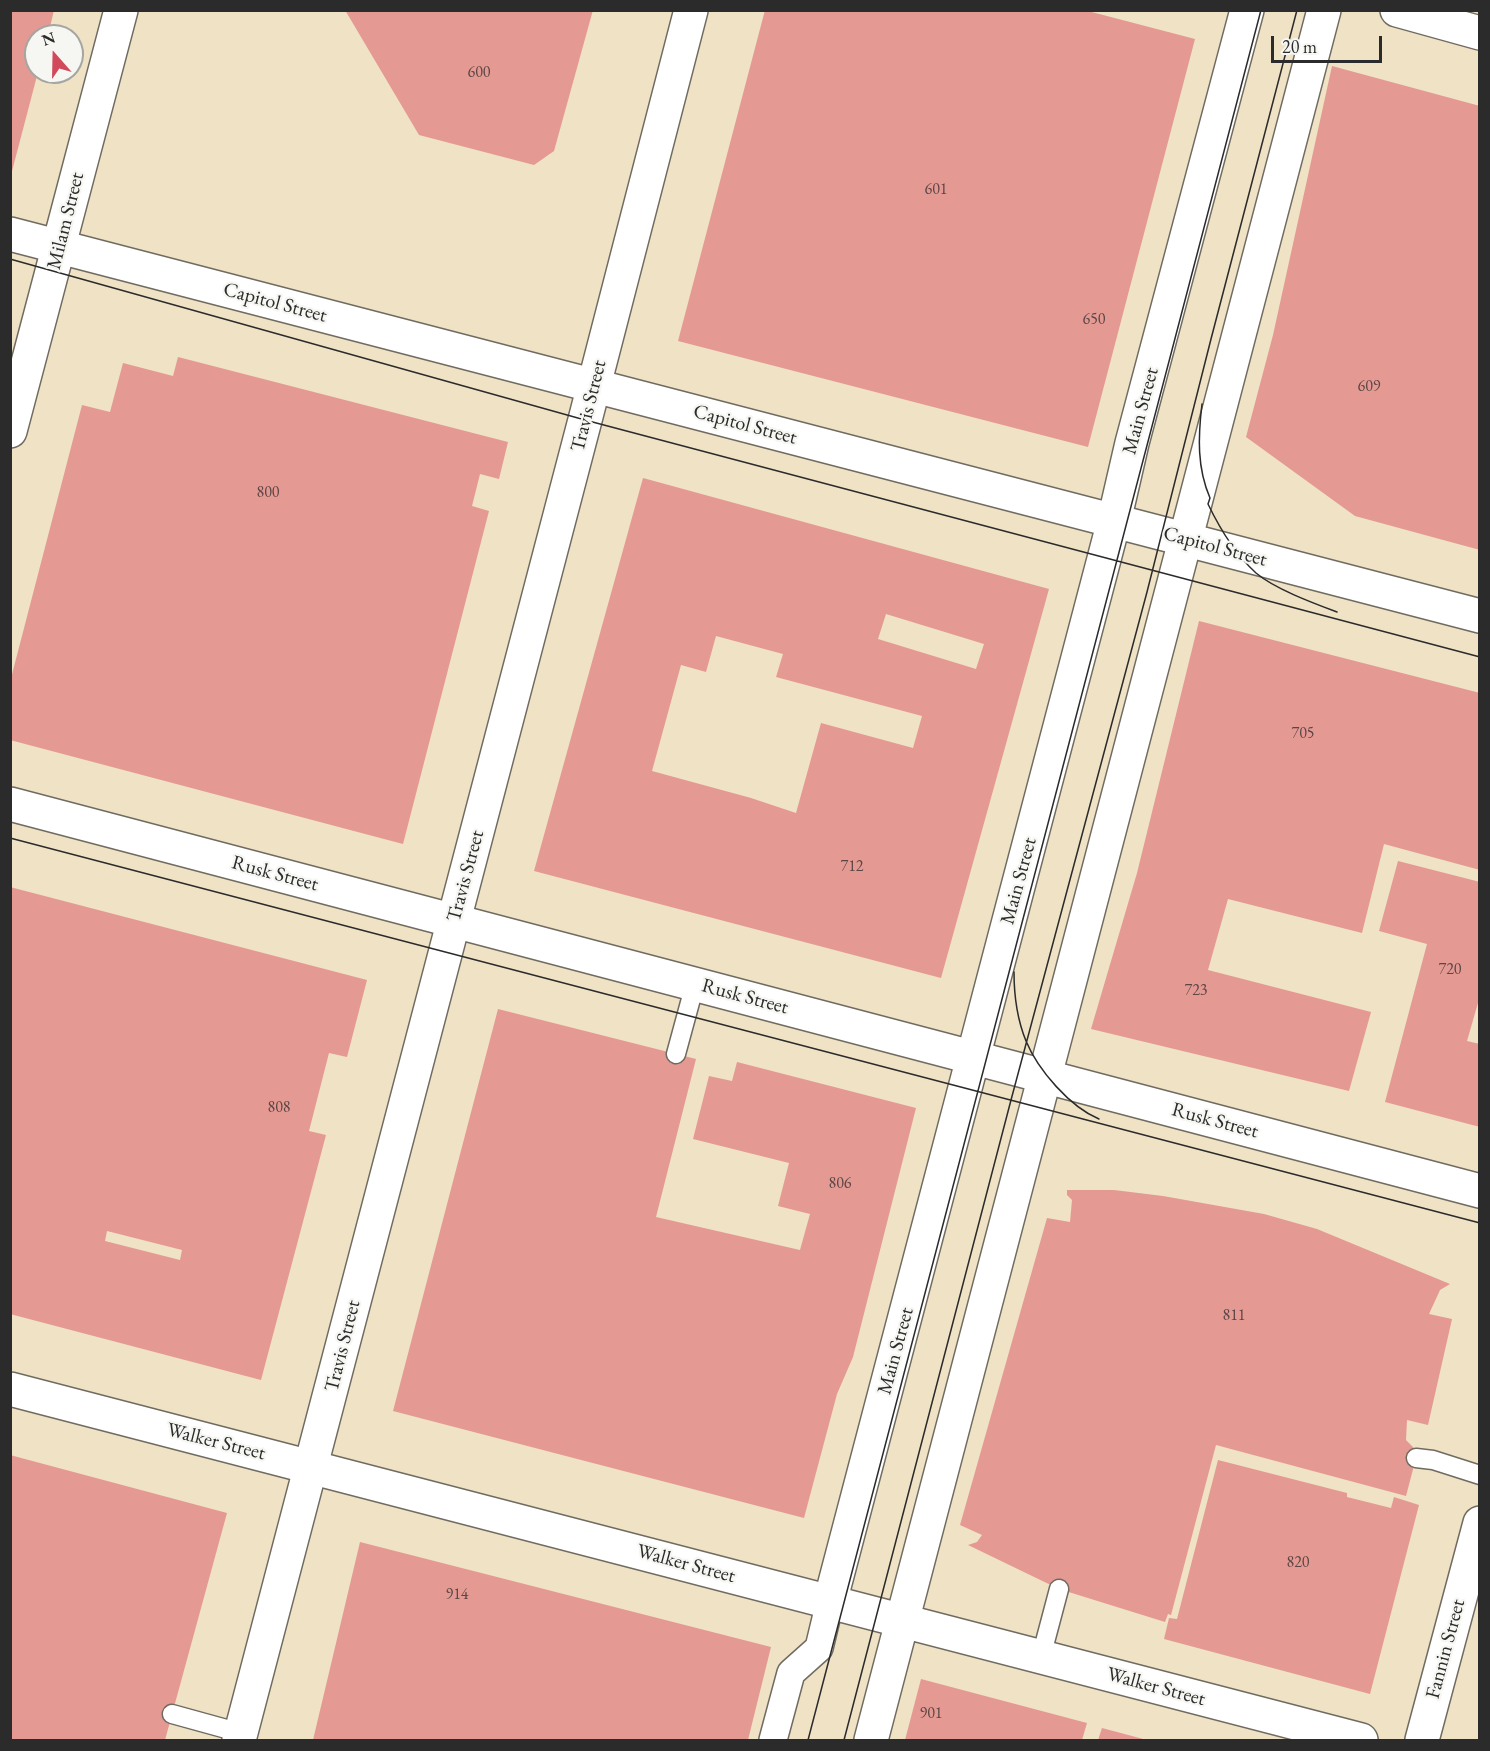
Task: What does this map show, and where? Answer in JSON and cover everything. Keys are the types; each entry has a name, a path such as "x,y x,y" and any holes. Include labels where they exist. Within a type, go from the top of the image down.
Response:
{"main road":[{"name":"Milam Street","path":"10,431 121,10"},
{"name":"Travis Street","path":"240,1737 691,10"},
{"name":"Main Street","path":"830,1602 1247,10"},
{"path":"871,1740 1324,10"},
{"path":"1396,10 1479,33"},
{"name":"Capitol Street","path":"10,234 1479,616"},
{"name":"Rusk Street","path":"10,804 1479,1191"},
{"name":"Walker Street","path":"10,1389 1361,1740"},
{"name":"Fannin Street","path":"1422,1740 1479,1523"}],"street":[{"name":"Main Street","path":"773,1740 791,1673 819,1648 830,1602"}],"lane":[{"path":"676,1054 695,984"},
{"path":"1416,1458 1433,1460 1479,1474"},
{"path":"1041,1657 1059,1590"},
{"path":"172,1714 240,1737"}],"building":[{"path":"10,10 54,10 51,24 24,24 24,84 35,84 11,175"},
{"path":"345,10 593,10 554,151 534,165 419,135"},
{"path":"765,10 1084,10 1195,39 1088,447 678,341"},
{"path":"1332,66 1480,106 1480,550 1355,516 1246,437 1273,335"},
{"path":"178,357 508,442 499,479 480,474 472,506 489,511 403,844 10,740 10,682 82,405 110,412 123,363 173,376"},
{"path":"643,478 1049,589 941,978 534,871","holes":["886,614 984,644 976,669 878,639","716,636 783,654 776,677 922,716 913,748 821,723 796,813 751,798 652,771 681,665 706,672"]},
{"path":"1199,621 1480,693 1480,870 1384,844 1362,933 1228,899 1208,970 1371,1012 1349,1091 1091,1029 1137,873"},
{"path":"1398,861 1480,882 1480,996 1467,1041 1480,1044 1480,1127 1385,1102 1427,944 1379,931"},
{"path":"10,887 367,980 347,1057 329,1053 309,1131 326,1135 261,1380 10,1314","holes":["107,1231 182,1250 180,1260 105,1241"]},
{"path":"498,1009 696,1059 656,1217 800,1250 810,1214 778,1206 789,1163 693,1139 709,1076 732,1081 737,1062 916,1108 853,1357 837,1394 804,1518 393,1411"},
{"path":"1067,1190 1114,1190 1163,1196 1264,1214 1317,1229 1450,1284 1440,1290 1429,1314 1452,1319 1428,1425 1407,1420 1406,1440 1413,1447 1416,1458 1406,1496 1216,1445 1171,1615 1168,1614 1165,1622 1059,1589 968,1545 977,1542 982,1535 960,1525 1047,1218 1070,1222 1072,1200 1067,1195"},
{"path":"10,1455 227,1513 165,1740 10,1740"},
{"path":"1218,1460 1347,1493 1347,1497 1391,1508 1394,1497 1419,1505 1370,1694 1164,1639 1169,1618 1177,1619"},
{"path":"360,1542 771,1647 748,1740 313,1740"},
{"path":"921,1679 1087,1723 1082,1740 905,1740"},
{"path":"1102,1728 1147,1740 1098,1740"}],"tram line":[{"path":"808,1740 1261,10"},
{"path":"844,1740 1011,1100 1147,592 1297,10"},
{"path":"10,259 585,420 1480,657"},
{"path":"1202,404 1200,452 1203,475 1210,498 1208,504 1229,541 1248,566 1273,585 1337,612"},
{"path":"10,838 1480,1223"},
{"path":"1014,972 1018,1016 1031,1052 1038,1064 1066,1097 1099,1119"}]}
